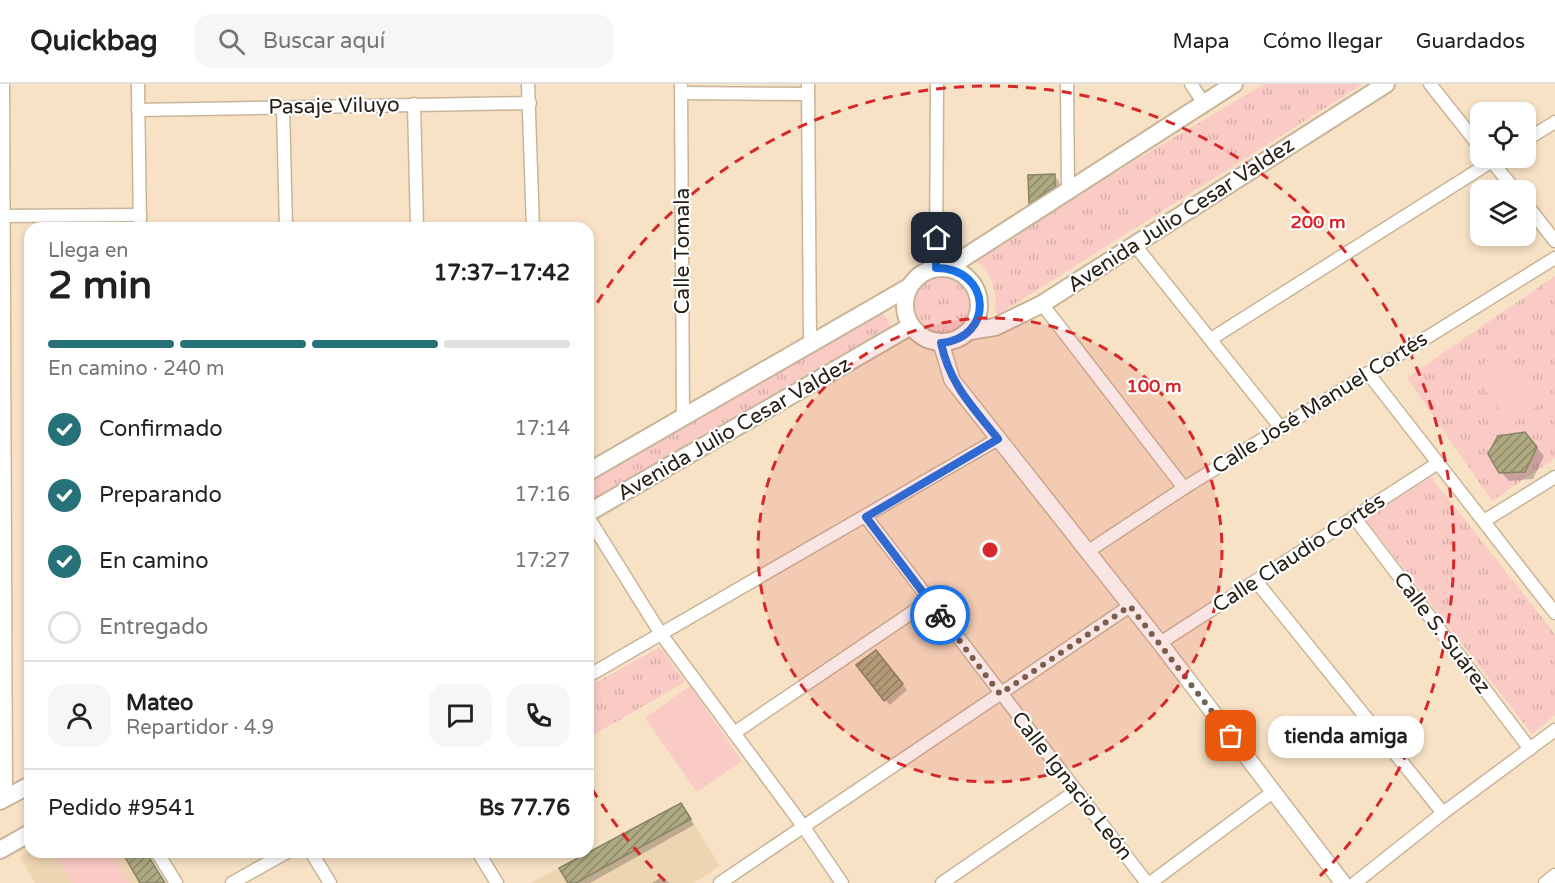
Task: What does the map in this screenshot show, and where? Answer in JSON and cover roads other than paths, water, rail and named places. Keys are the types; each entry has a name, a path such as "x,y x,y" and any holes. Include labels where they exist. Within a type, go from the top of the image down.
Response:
{"main road":[{"path":"942,268 969,279 980,299 980,311 970,332 952,342 941,343 924,338 911,326 905,314 905,300 909,287 923,273 942,268 1234,84"},
{"name":"Avenida Julio Cesar Valdez","path":"970,332 996,327 1042,304 1386,84"},
{"name":"Avenida Julio Cesar Valdez","path":"594,469 909,287"},
{"name":"Avenida Julio Cesar Valdez","path":"594,511 911,326"},
{"path":"3,800 24,788"},
{"path":"0,850 24,836"}],"street":[{"path":"3,84 3,800"},
{"path":"3,216 140,222 138,84"},
{"path":"528,84 533,222"},
{"path":"937,84 942,268"},
{"path":"1067,84 1068,189"},
{"path":"1191,84 1203,102"},
{"path":"1430,84 1470,134"},
{"path":"682,88 808,89 810,343"},
{"name":"Calle Tomala","path":"682,88 682,418"},
{"name":"Pasaje Viluyo","path":"138,110 530,102"},
{"path":"414,104 417,222"},
{"path":"283,107 286,222"},
{"path":"1536,134 1555,122"},
{"path":"1211,339 1479,168"},
{"path":"1536,217 1555,241"},
{"path":"1134,244 1281,428"},
{"name":"Calle José Manuel Cortés","path":"1087,552 1184,488 1555,258"},
{"path":"1042,304 1184,488"},
{"path":"941,343 952,380 1160,643 1343,883"},
{"path":"1368,373 1484,521 1550,598 1555,613"},
{"path":"594,673 998,439"},
{"name":"Calle Claudio Cortés","path":"1160,643 1438,463"},
{"path":"1484,521 1555,477"},
{"name":"Calle Ignacio León","path":"866,517 1000,694 1148,883"},
{"name":"Calle S. Suárez","path":"1354,517 1530,749"},
{"path":"594,525 661,634 803,826 842,883"},
{"path":"1256,581 1443,813"},
{"path":"734,734 929,601"},
{"path":"720,883 1130,606"},
{"path":"1355,883 1443,813 1555,730"},
{"path":"942,883 1076,791"},
{"path":"1148,883 1274,791"},
{"path":"161,858 176,883"},
{"path":"232,883 276,858"},
{"path":"314,858 330,883"},
{"path":"482,858 497,883"},
{"path":"1545,883 1555,874"}],"place":[{"name":"tienda amiga","path":"1231,736"}]}
